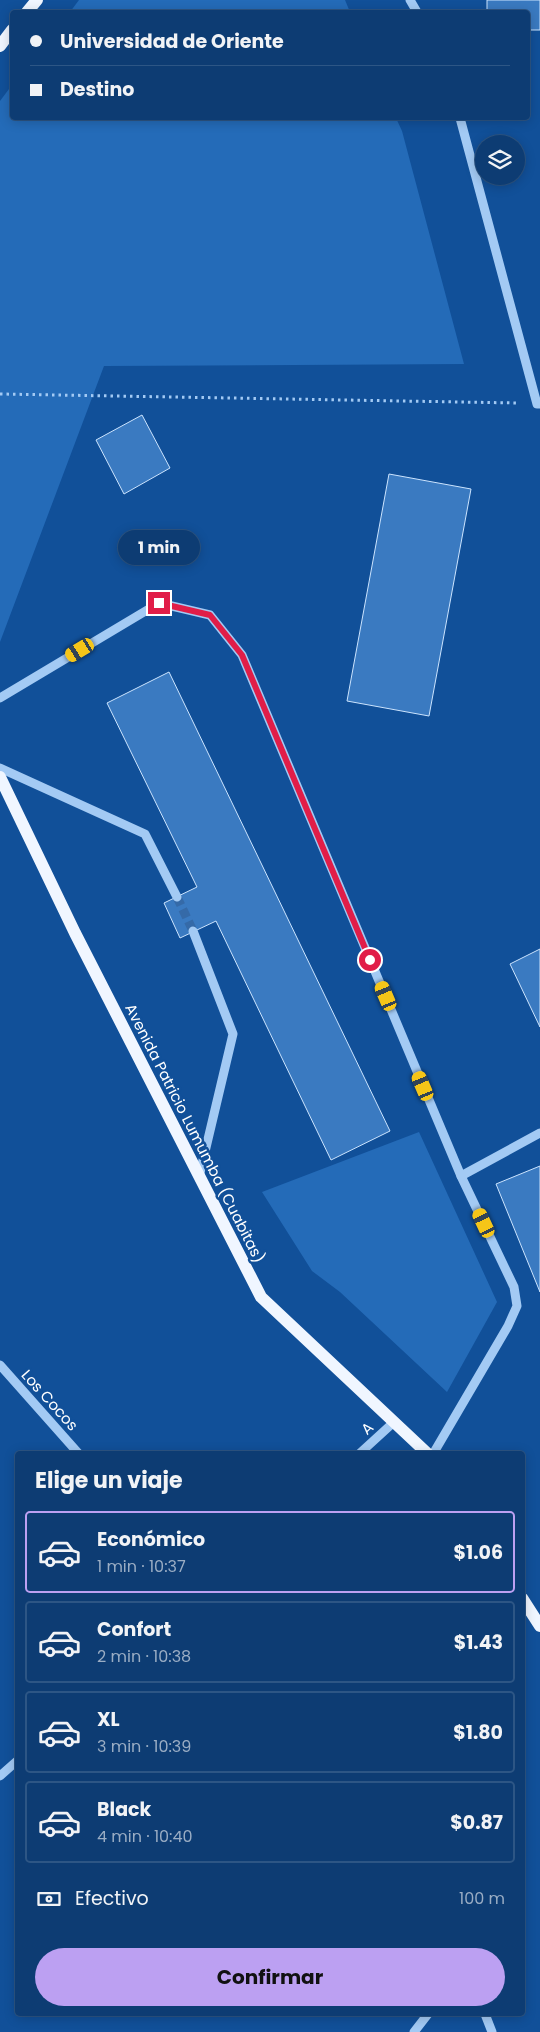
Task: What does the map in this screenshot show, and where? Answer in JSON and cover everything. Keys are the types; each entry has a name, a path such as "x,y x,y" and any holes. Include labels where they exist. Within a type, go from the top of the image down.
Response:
{"main road":[{"path":"29,10 37,0"},
{"path":"0,46 10,33"},
{"name":"Avenida Patricio Lumumba (Cuabitas)","path":"0,777 75,932 261,1297 425,1451"},
{"path":"525,1603 540,1626"}],"street":[{"path":"461,120 539,404"},
{"path":"0,698 159,603 210,615 242,655 461,1176 514,1287 517,1306 508,1326 435,1451"},
{"path":"0,768 145,834 177,897"},
{"path":"193,931 233,1034 199,1177"},
{"path":"461,1176 540,1133"},
{"name":"Los Cocos","path":"0,1365 76,1451"},
{"name":"A","path":"362,1451 394,1422"},
{"path":"0,1776 15,1763"},
{"path":"414,2032 426,2016"},
{"path":"486,2016 492,2032"}],"path":[{"path":"0,394 539,404"}],"shaded area":[{"path":"79,0 345,0 349,10 72,10"},
{"path":"10,88 10,120 397,120 402,131 464,364 104,366 0,642 0,101"},
{"path":"419,1132 497,1302 447,1392 340,1292 312,1271 262,1192"}],"building":[{"path":"487,0 540,0 540,30 530,30 530,10 487,10"},
{"path":"142,415 170,468 124,494 96,440"},
{"path":"389,474 471,489 429,716 347,701"},
{"path":"169,672 390,1131 331,1160 216,921 180,938 164,903 197,887 107,703"},
{"path":"540,949 540,1027 510,964"},
{"path":"540,1166 540,1292 496,1184"}],"tunnel":[{"path":"177,897 193,931"}],"route":[{"path":"159,603 210,615 242,655 370,960"}]}
